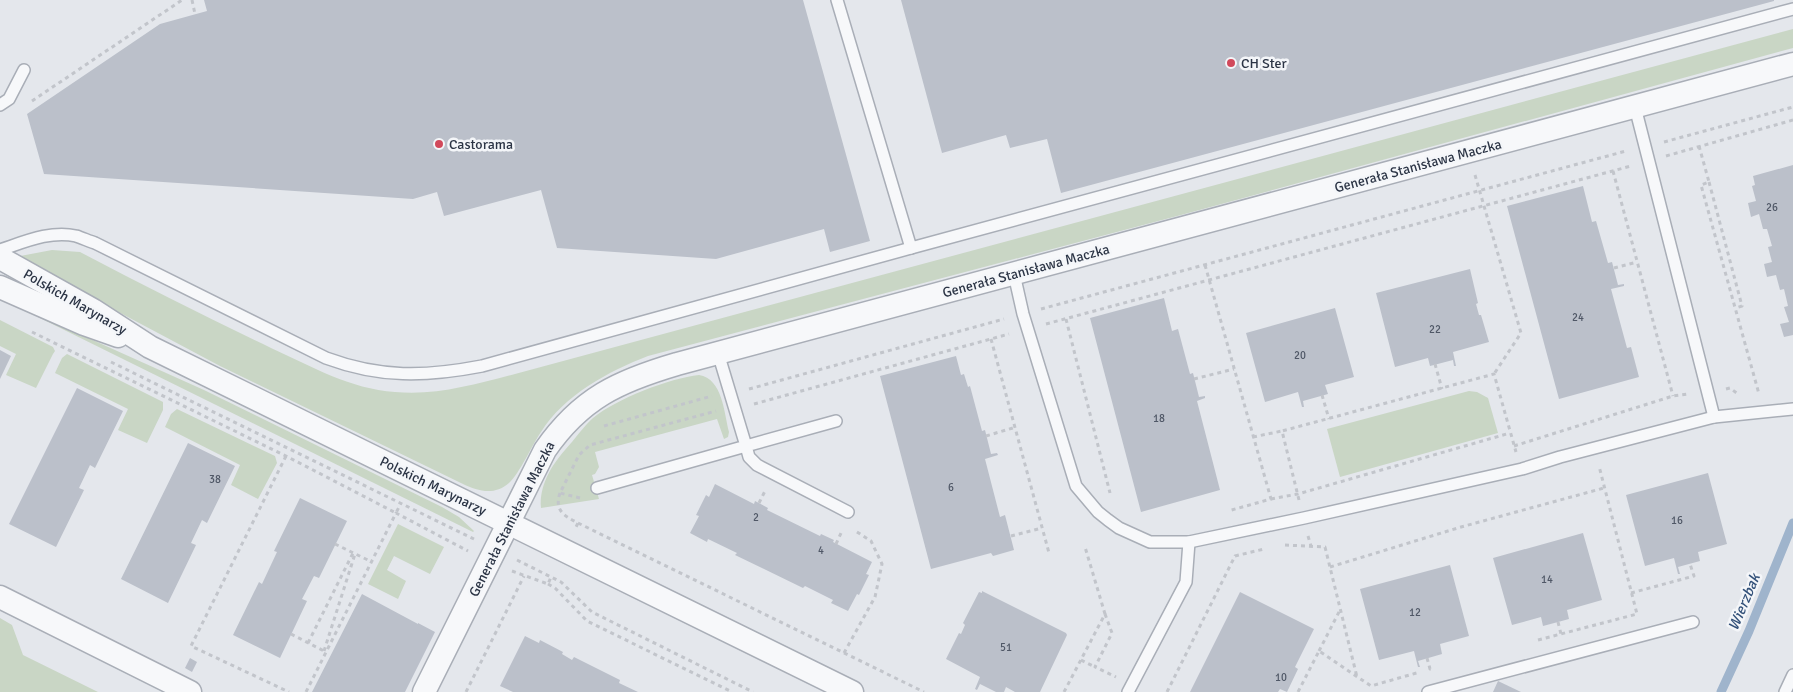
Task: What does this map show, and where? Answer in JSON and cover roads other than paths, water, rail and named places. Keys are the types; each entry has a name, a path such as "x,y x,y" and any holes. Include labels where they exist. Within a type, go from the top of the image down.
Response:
{"street":[{"name":"Generała Stanisława Maczka","path":"424,692 545,450 562,428 589,403 637,376 1793,64"},
{"name":"Polskich Marynarzy","path":"0,258 93,310 150,347 852,692"},
{"name":"Polskich Marynarzy","path":"0,287 84,324 150,347"},
{"path":"0,597 190,692"}],"lane":[{"path":"837,0 911,248"},
{"path":"0,250 52,235 76,236 95,243 326,358 351,367 382,373 415,375 451,372 482,366 1793,9"},
{"path":"0,105 9,99 24,70"},
{"path":"1635,107 1714,417"},
{"path":"1014,274 1023,314 1076,486 1098,512 1119,528 1150,542 1189,542 1304,518 1522,469 1714,417 1793,409"},
{"path":"718,353 749,457 757,465 848,512"},
{"path":"598,488 836,421"},
{"path":"1130,688 1186,582 1189,542"},
{"path":"1428,692 1693,622"},
{"path":"1785,692 1793,675"}],"waterway":[{"name":"Wierzbak","path":"1721,692 1749,631 1793,523"}],"place":[{"name":"CH Ster","path":"1231,63"},
{"name":"Castorama","path":"439,144"}]}
